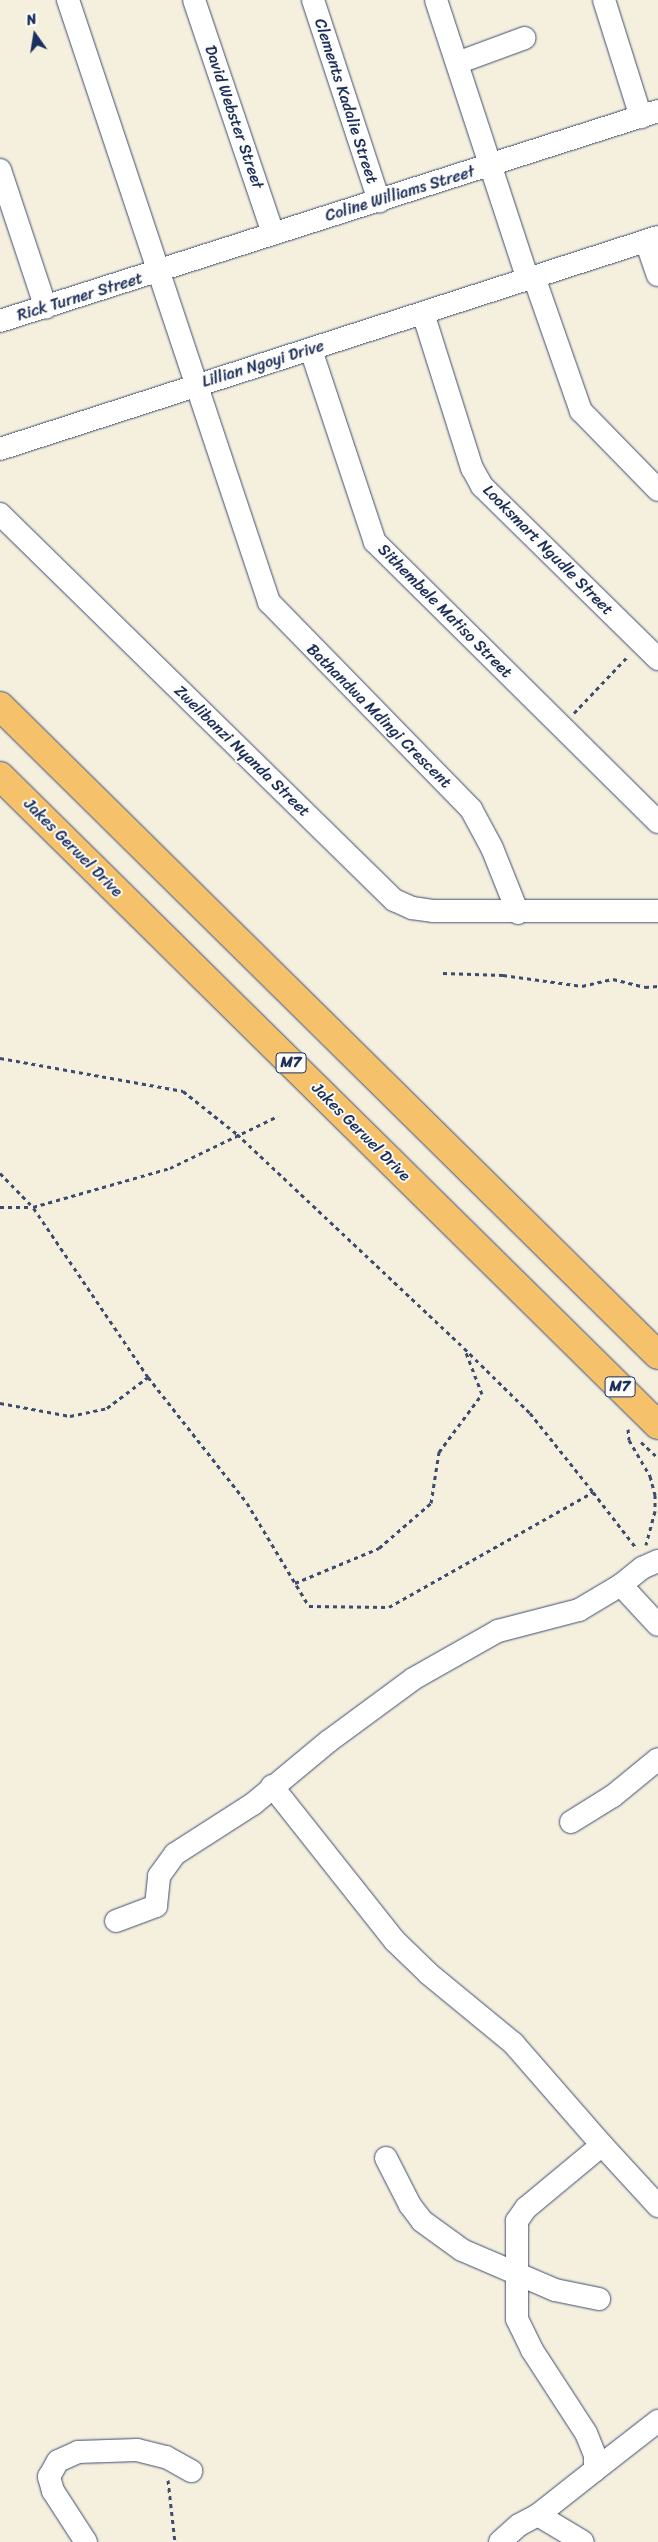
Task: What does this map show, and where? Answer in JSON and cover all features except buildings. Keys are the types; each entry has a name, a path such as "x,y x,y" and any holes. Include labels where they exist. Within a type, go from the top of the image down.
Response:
{"highway":[{"path":"0,706 658,1355"},
{"name":"Jakes Gerwel Drive","path":"0,776 658,1426"},
{"path":"608,1306 658,1330"}],"street":[{"name":"Lillian Ngoyi Drive","path":"68,0 197,387 652,239"},
{"name":"David Webster Street","path":"194,0 273,233"},
{"name":"Clements Kadalie Street","path":"313,0 379,201"},
{"path":"436,0 491,166 581,411 658,490"},
{"name":"Coline Williams Street","path":"159,272 273,233 491,166 649,114 606,1"},
{"path":"457,63 525,38"},
{"path":"0,170 46,308"},
{"path":"652,239 658,275"},
{"name":"Rick Turner Street","path":"0,320 46,308 159,272"},
{"name":"Looksmart Ngudle Street","path":"423,313 472,468 482,486 658,658"},
{"name":"Sithembele Matiso Street","path":"311,350 375,542 658,822"},
{"path":"0,449 197,387"},
{"name":"Bathandwa Mdingi Crescent","path":"197,387 269,602 471,810 492,848 518,913"},
{"name":"Zwelibanzi Nyanda Street","path":"0,514 394,900 412,908 434,911 518,913"},
{"path":"518,913 658,911"},
{"path":"116,1921 156,1906 159,1876 166,1863 252,1804 272,1786 413,1679 498,1631 579,1610 621,1585 647,1561"},
{"path":"621,1585 658,1625"},
{"path":"571,1822 613,1796 658,1759"},
{"path":"272,1786 395,1941 429,1974 513,2043 658,2206"},
{"path":"594,2470 594,2450 586,2433 520,2326 515,2304 517,2221 522,2213 602,2145"},
{"path":"386,2158 410,2205 422,2221 468,2254 516,2276 555,2290 599,2299"},
{"path":"500,2542 519,2525 538,2514 658,2421"},
{"path":"86,2542 53,2491 48,2477 52,2467 67,2454 84,2451 137,2450 166,2457 191,2470"},
{"path":"538,2514 583,2542"}],"path":[{"path":"561,726 641,642"},
{"path":"443,973 503,975 582,986 613,979 645,987 658,986"},
{"path":"0,1058 183,1091 238,1134 530,1413 647,1561"},
{"path":"0,1208 33,1207 170,1168 278,1116"},
{"path":"0,1173 33,1207 148,1377 247,1503 309,1606 389,1607 593,1492"},
{"path":"295,1583 380,1548 431,1503 439,1452 482,1394 464,1348"},
{"path":"0,1403 70,1416 107,1408 148,1377"},
{"path":"628,1429 629,1440 650,1476 657,1494 647,1561"},
{"path":"166,2457 175,2542"}]}
